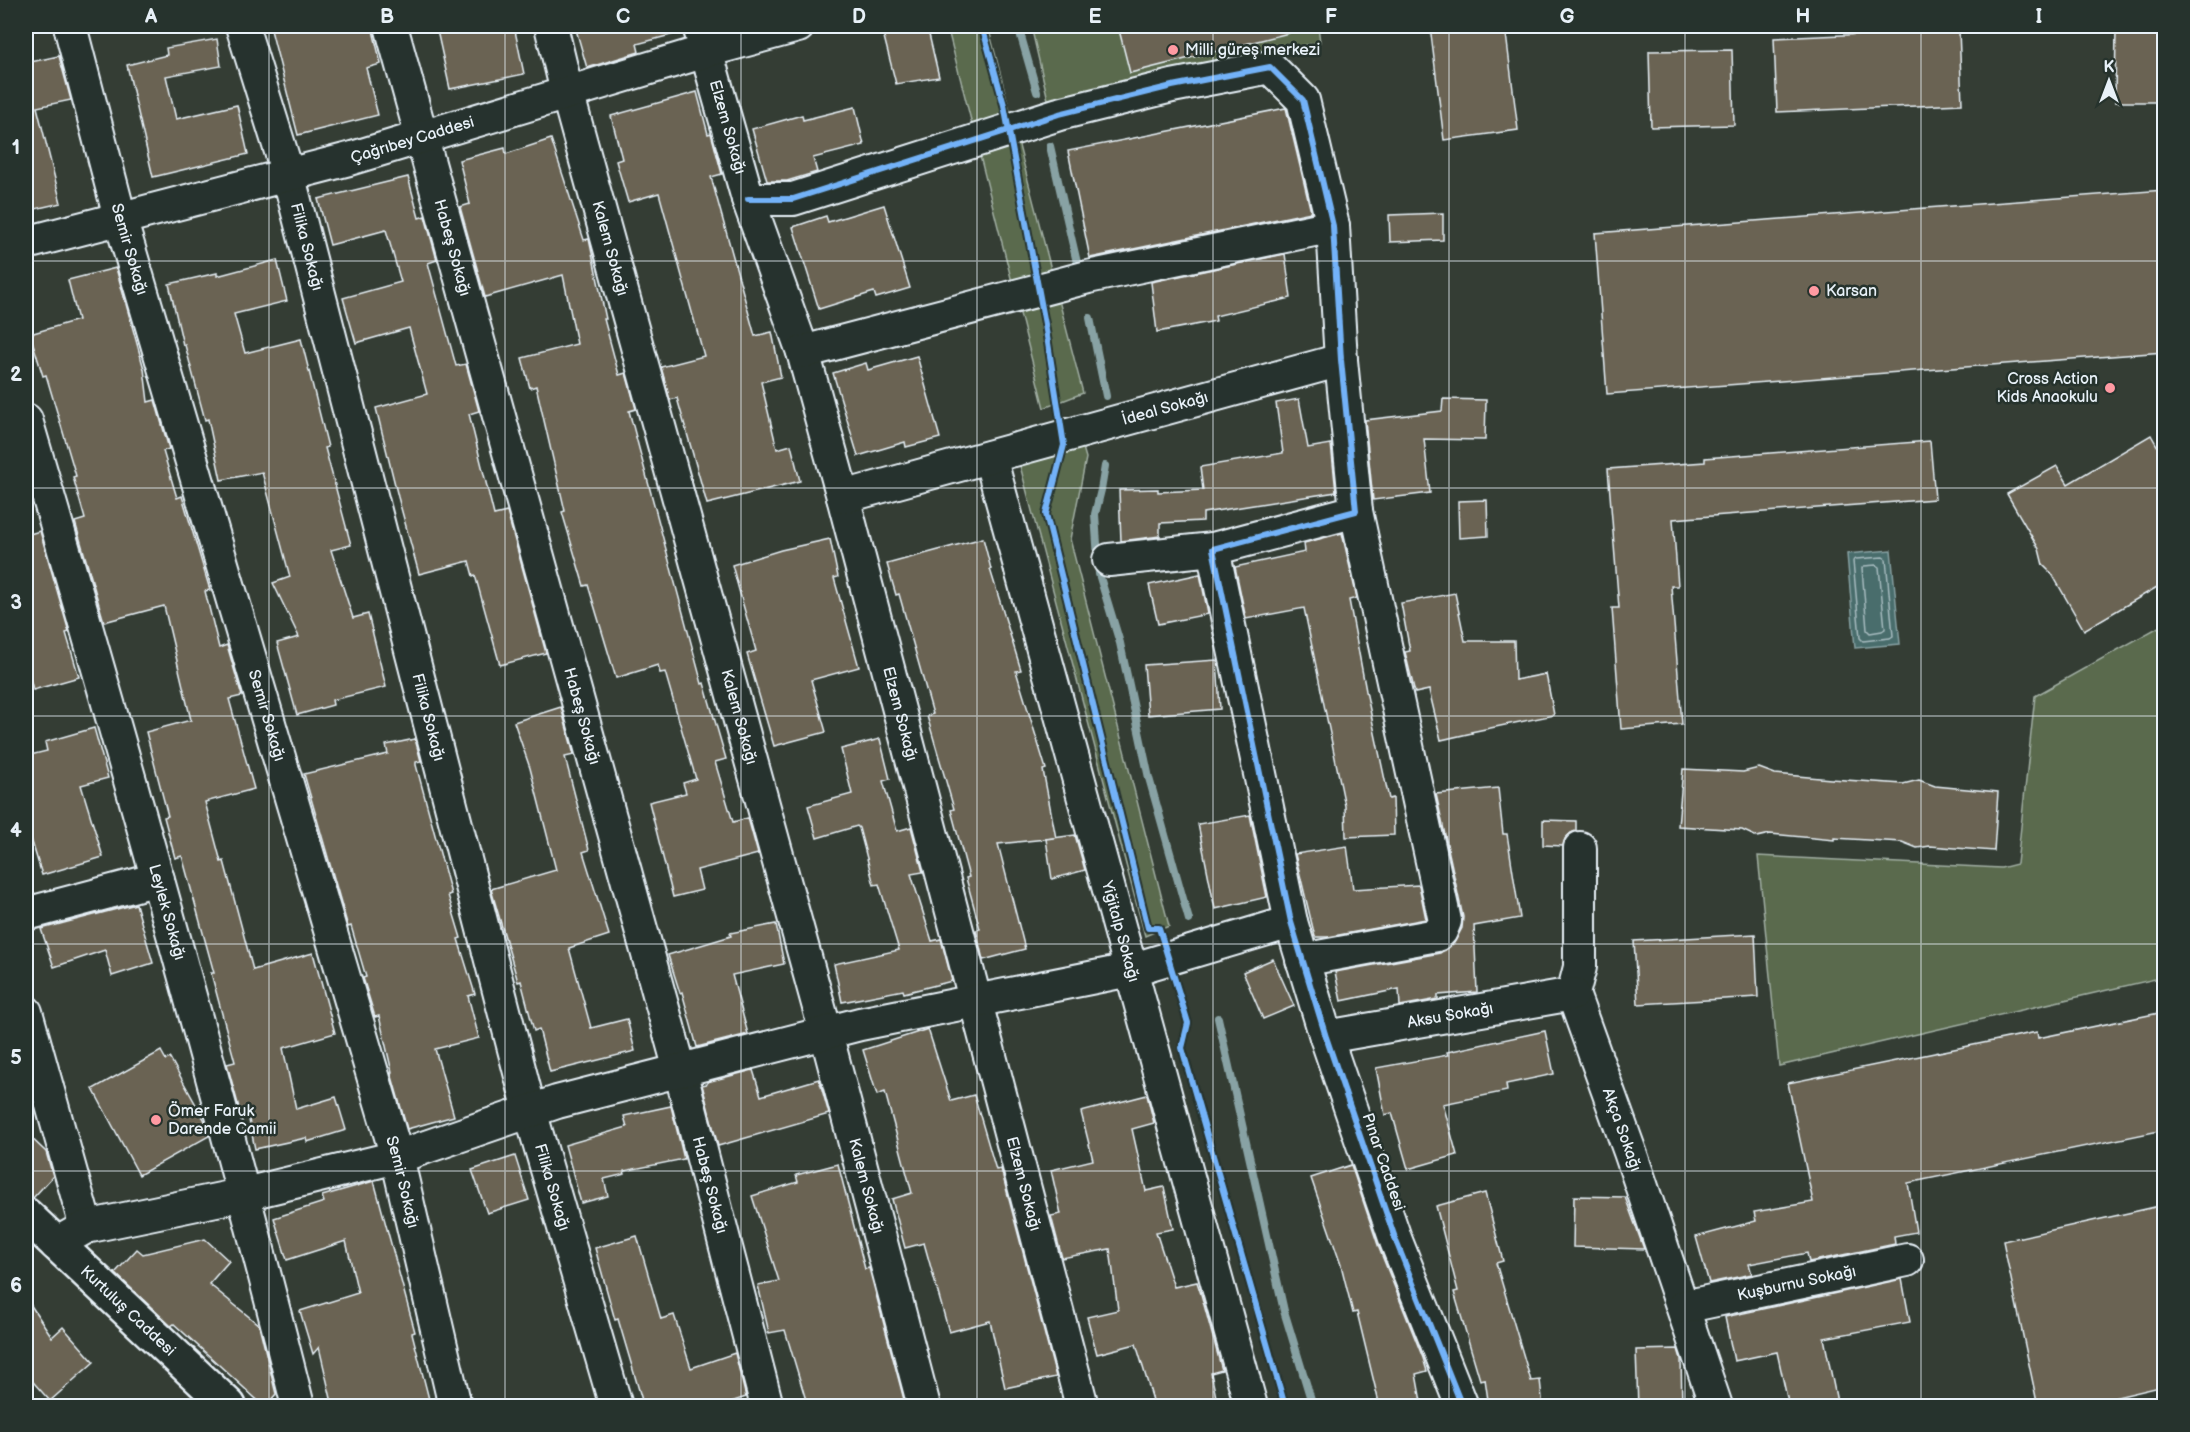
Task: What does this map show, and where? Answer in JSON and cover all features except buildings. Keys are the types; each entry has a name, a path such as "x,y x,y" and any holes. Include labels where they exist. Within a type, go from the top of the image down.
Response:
{"main road":[{"name":"Kurtuluş Caddesi","path":"26,1215 229,1407"}],"street":[{"name":"Semir Sokağı","path":"70,26 120,218 397,1157 454,1407"},
{"name":"Filika Sokağı","path":"242,26 288,174 530,1111 616,1407"},
{"name":"Habeş Sokağı","path":"391,26 680,1070 767,1407"},
{"name":"Kalem Sokağı","path":"551,26 567,92 826,1033 924,1407"},
{"name":"Çağrıbey Caddesi","path":"26,243 349,159 567,92 703,38 798,26"},
{"name":"Elzem Sokağı","path":"703,38 748,199 803,352 1082,1407"},
{"path":"748,199 793,199 1059,114 1172,86 1270,67 1304,100 1333,226 1341,360 1356,511 1445,921 1437,935 1302,960"},
{"path":"803,352 1088,278 1333,226"},
{"name":"İdeal Sokağı","path":"843,497 1341,360"},
{"name":"Leylek Sokağı","path":"26,420 108,700 245,1194 298,1407"},
{"name":"Yiğitalp Sokağı","path":"990,457 1251,1407"},
{"path":"1109,560 1213,549 1356,511"},
{"name":"Pınar Caddesi","path":"1213,549 1291,922 1302,960 1396,1241 1462,1407"},
{"path":"1573,994 1581,967 1581,848"},
{"path":"26,914 158,879"},
{"path":"56,1244 86,1227 245,1194 397,1157 557,1102 860,1024 1130,970 1291,922"},
{"name":"Aksu Sokağı","path":"1326,1037 1573,994"},
{"name":"Akça Sokağı","path":"1573,994 1716,1407"},
{"path":"26,1012 86,1227"},
{"name":"Kuşburnu Sokağı","path":"1683,1307 1907,1260"}],"green space":[{"path":"947,26 988,26 1083,393 1044,408"},
{"path":"1031,26 1318,26 1320,42 1049,104"},
{"path":"1081,441 1086,458 1070,539 1169,926 1145,936 1019,462"},
{"path":"2164,624 2164,977 1779,1066 1758,856 2001,868 2017,864 2035,696"}],"water":[{"path":"1891,550 1900,644 1855,648 1847,554"}],"waterway":[{"path":"1018,26 1037,92"},
{"path":"1050,146 1078,267"},
{"path":"1090,318 1106,396"},
{"path":"1105,466 1095,514 1099,574 1120,643 1149,778 1189,920"},
{"path":"1218,1018 1284,1311 1313,1406"}],"cycle path":[{"path":"982,26 1004,105 1045,324 1064,445 1046,514 1148,928 1159,928 1188,1023 1182,1048 1285,1406"},
{"path":"748,199 793,199 1059,114 1172,86 1270,67 1303,100 1333,226 1341,360 1356,511 1213,549 1291,922 1326,1037 1396,1241 1462,1406"}],"place":[{"name":"Milli güreş merkezi","path":"1173,50"},
{"name":"Karsan","path":"1814,291"},
{"name":"Cross Action Kids Anaokulu","path":"2110,388"},
{"name":"Ömer Faruk Darende Camii","path":"156,1120"}]}
